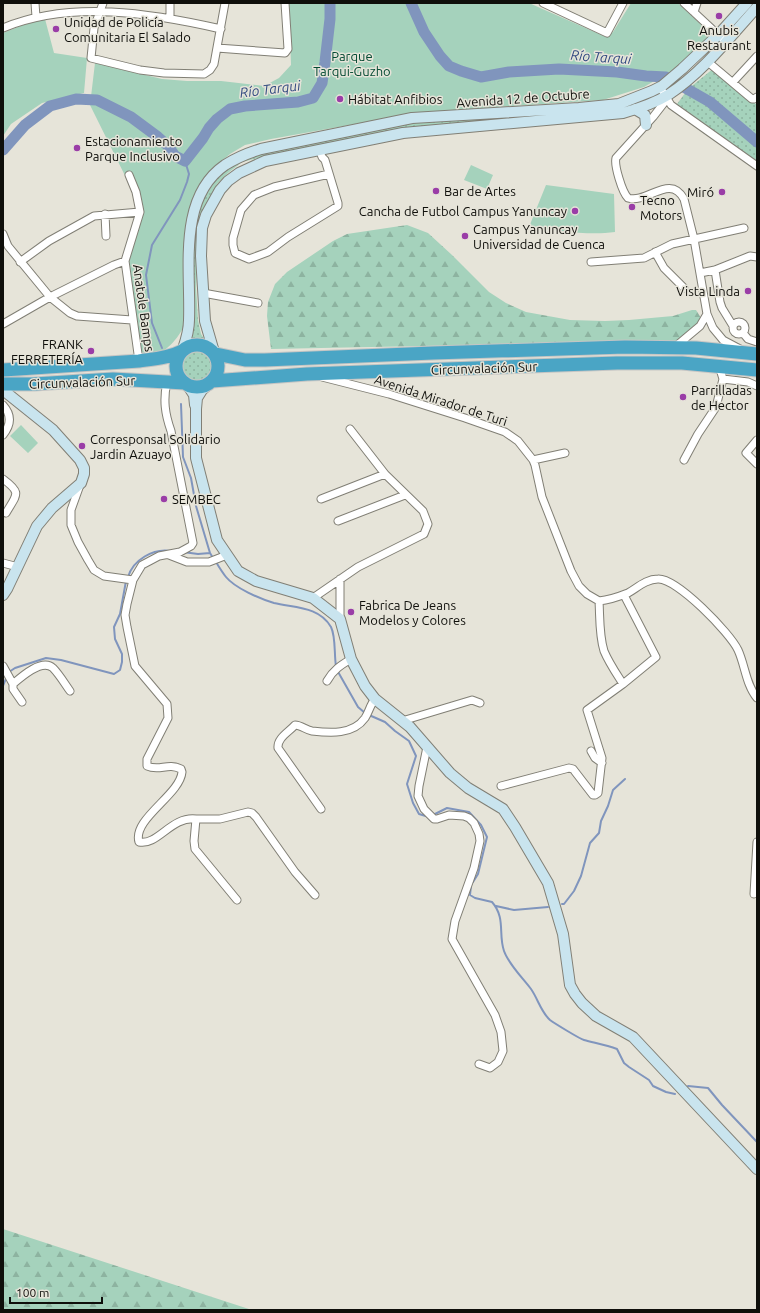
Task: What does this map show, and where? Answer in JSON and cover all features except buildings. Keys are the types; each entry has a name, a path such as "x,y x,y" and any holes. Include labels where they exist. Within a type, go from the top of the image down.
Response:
{"highway":[{"name":"Circunvalación Sur","path":"3,370 139,361 176,354 190,346 201,344 208,347 215,353 245,360 625,347 754,350"},
{"path":"182,350 177,359 176,368 179,377 186,384"},
{"path":"211,382 217,375 218,370 218,359 215,353"},
{"name":"Circunvalación Sur","path":"3,384 34,384 113,379 168,382 199,387 211,382 308,374 617,363 682,363 757,370"}],"main road":[{"name":"Avenida 12 de Octubre","path":"215,353 205,321 201,256 202,228 206,215 220,190 239,173 266,161 403,133 623,113 635,109 667,97 708,62 722,38 747,3"},
{"name":"Avenida 12 de Octubre","path":"182,350 188,331 189,320 188,265 191,223 194,210 204,188 213,176 224,166 240,156 261,149 412,118 579,108 618,104 661,86 722,38 757,7"},
{"path":"635,109 645,115 646,125"},
{"path":"196,409 198,398 202,390 211,382"},
{"path":"22,406 19,395 21,388 23,386 34,384"},
{"path":"186,384 194,395 196,409 196,458 214,531 224,556 238,571 256,581 313,598 340,619 351,659 365,686 375,699 410,727 450,773 468,788 503,809 515,827 548,883 563,934 570,984 575,994 596,1016 633,1037 757,1169"},
{"path":"3,390 53,430 80,460 84,468 81,483 52,508 37,526 3,595"}],"street":[{"path":"35,3 36,17"},
{"path":"103,3 93,34 91,58 140,70 164,73 204,74 210,70 214,64 225,3"},
{"path":"170,3 170,18"},
{"path":"217,48 285,53 288,49 285,3"},
{"path":"543,3 607,33 623,3"},
{"path":"684,3 722,38"},
{"path":"694,12 697,3"},
{"path":"3,26 36,17 70,12 99,12 170,18 221,29"},
{"path":"733,82 757,56"},
{"path":"708,62 752,99 757,97"},
{"path":"661,86 671,105 757,166"},
{"path":"667,97 646,125 616,158 613,165 624,193 628,198 634,199 666,189 677,190 681,194 684,200 694,239 707,314 713,328 723,340 737,348 754,350"},
{"path":"322,149 322,157 325,160 338,203 336,208 288,237 268,252 249,259 235,253 233,238 241,210 254,195 274,187 329,174"},
{"path":"20,262 49,241 94,216 140,212 136,192 129,175"},
{"name":"Anatole Bamps","path":"139,361 132,320 125,261 140,212"},
{"path":"105,214 106,236"},
{"path":"591,262 644,258 672,244 744,228"},
{"path":"3,234 8,246 20,262 50,297 70,313 77,316 132,320"},
{"path":"655,252 664,268 684,288"},
{"path":"700,273 715,270 750,256 757,257"},
{"path":"3,324 50,297 125,261"},
{"path":"715,270 722,308 736,332 742,333 748,339 754,350"},
{"path":"203,293 258,303"},
{"path":"674,348 700,326 707,314"},
{"path":"684,460 698,434 716,407 723,379 719,366"},
{"name":"Avenida Mirador de Turi","path":"308,374 389,394 465,418 505,432 518,441 533,460 542,497 571,571 581,588 598,601"},
{"path":"723,379 748,382 757,386"},
{"path":"168,382 164,400 166,418 171,431 193,543 191,546 180,552 159,556 142,565 132,580 126,615 135,666 169,707 168,718 147,759 148,766 154,768 174,766 181,769 182,772 179,782 145,822 138,832 138,837 140,842 148,842 180,821 190,819 220,819 248,812 252,813 295,872 315,895"},
{"path":"3,405 10,415 10,422 8,430 3,435"},
{"path":"313,598 358,567 424,534 428,524 423,511 385,474 350,429"},
{"path":"757,440 746,453 757,464"},
{"path":"533,460 566,453"},
{"path":"321,499 385,474"},
{"path":"3,479 13,487 16,493 15,498 6,513"},
{"path":"81,483 70,510 72,525 78,542 94,570 104,576 132,580"},
{"path":"338,520 405,495"},
{"path":"170,555 187,562 209,562 224,556"},
{"path":"3,563 18,567"},
{"path":"340,578 340,619"},
{"path":"623,684 604,651 598,601 624,595 644,583 657,579 665,580 685,593 727,633 739,651 751,689 757,698"},
{"path":"500,786 569,768 573,769 593,795 598,793 602,758 588,709 623,684 656,657 624,595"},
{"path":"327,681 331,673 351,659"},
{"path":"13,684 22,676 43,665 52,668 70,691"},
{"path":"6,670 13,684 13,689 22,702"},
{"path":"321,810 278,748 279,740 295,725 314,731 337,733 348,731 361,723 366,717 375,699"},
{"path":"402,721 472,700 480,703"},
{"path":"427,747 418,796 424,810 431,817 437,819 449,815 464,816 469,818 474,823 479,834 480,841 474,868 455,921 452,938 495,1015 501,1032 503,1051 498,1062 490,1068 479,1064"},
{"path":"591,751 594,758 602,763"},
{"path":"196,819 194,841 196,848 237,900"},
{"path":"754,894 757,842"}],"green space":[{"name":"Parque Tarqui-Guzho","path":"289,3 529,3 606,37 613,32 631,3 678,3 713,36 678,67 644,87 603,100 411,114 245,145 230,154 210,171 203,181 194,200 183,327 170,346 154,355 147,355 141,352 127,261 143,212 90,105 95,63 162,79 221,81 264,86 279,78 291,65"},
{"path":"45,19 54,53 87,58 84,93 42,103 11,124 3,136 3,33 23,25"},
{"path":"714,68 757,105 757,161 677,104 688,89"},
{"path":"649,97 650,100 621,111 381,134 242,162 217,184 203,212 199,227 196,288 198,320 201,334 207,343 198,340 190,342 195,221 204,198 215,181 226,170 241,159 412,121"},
{"path":"471,165 493,175 487,189 464,180"},
{"name":"Cancha de Futbol Campus Yanuncay","path":"546,185 614,194 615,232 583,233 529,227"},
{"path":"407,225 428,233 489,292 506,303 526,312 570,320 605,321 673,316 696,310 701,318 698,329 683,341 271,349 267,316 268,302 275,284 287,272 333,241 347,234"},
{"path":"201,348 210,353 214,359 214,373 210,379 201,384 193,384 184,379 180,373 179,362 184,353 190,349"},
{"path":"21,425 38,443 28,453 10,436"},
{"path":"3,1229 252,1310 3,1310"}],"waterway":[{"name":"Río Tarqui","path":"3,150 25,125 50,106 76,99 97,100 131,117 158,137 168,146 175,156 185,161 209,128 217,119 230,109 245,106 298,102 313,98 322,83 330,19 330,3"},
{"name":"Río Tarqui","path":"411,3 424,32 440,56 449,66 461,71 481,77 509,72 559,69 617,72 666,77 710,102 757,142"},
{"path":"162,348 152,323 146,275 152,245 180,200 187,182 189,174 185,161"},
{"path":"181,404 183,457 191,478 196,506 210,553 213,558"},
{"path":"128,577 134,565 145,556 157,551 171,551"},
{"path":"183,552 198,554 210,553"},
{"path":"216,562 230,581 248,593 274,603 313,611 326,620 333,631 336,666"},
{"path":"9,672 15,668 46,658 61,660 114,674 120,670 122,654 115,639 114,627 120,614 126,581"},
{"path":"337,670 358,707 365,713"},
{"path":"3,686 7,676"},
{"path":"369,715 385,722 409,741 416,756 407,784 413,803 419,814 429,817"},
{"path":"562,904 564,904 574,891 581,876 590,843 599,833 601,821 613,790 625,779"},
{"path":"433,815 447,808 469,812 481,825 487,837 478,874 473,882"},
{"path":"471,886 470,895 475,898 492,902 496,908 499,914 502,945 506,956 512,966 531,989 544,1013 550,1020 584,1040 617,1049 624,1063 649,1080 653,1086 675,1094"},
{"path":"496,906 514,910 548,907"},
{"path":"688,1086 708,1088 757,1142"}],"place":[{"name":"Anubis Restaurant","path":"719,16"},
{"name":"Unidad de Policía Comunitaria El Salado","path":"56,29"},
{"name":"Hábitat Anfibios","path":"340,99"},
{"name":"Estacionamiento Parque Inclusivo","path":"77,148"},
{"name":"Bar de Artes","path":"436,191"},
{"name":"Miró","path":"722,192"},
{"name":"Tecno Motors","path":"632,207"},
{"name":"Cancha de Futbol Campus Yanuncay","path":"575,211"},
{"name":"Campus Yanuncay Universidad de Cuenca","path":"465,236"},
{"name":"Vista Linda","path":"748,291"},
{"name":"FRANK FERRETERÍA","path":"91,351"},
{"name":"Parrilladas de Hector","path":"683,397"},
{"name":"Corresponsal Solidario Jardin Azuayo","path":"82,446"},
{"name":"SEMBEC","path":"164,499"},
{"name":"Fabrica De Jeans Modelos y Colores","path":"351,612"}]}
